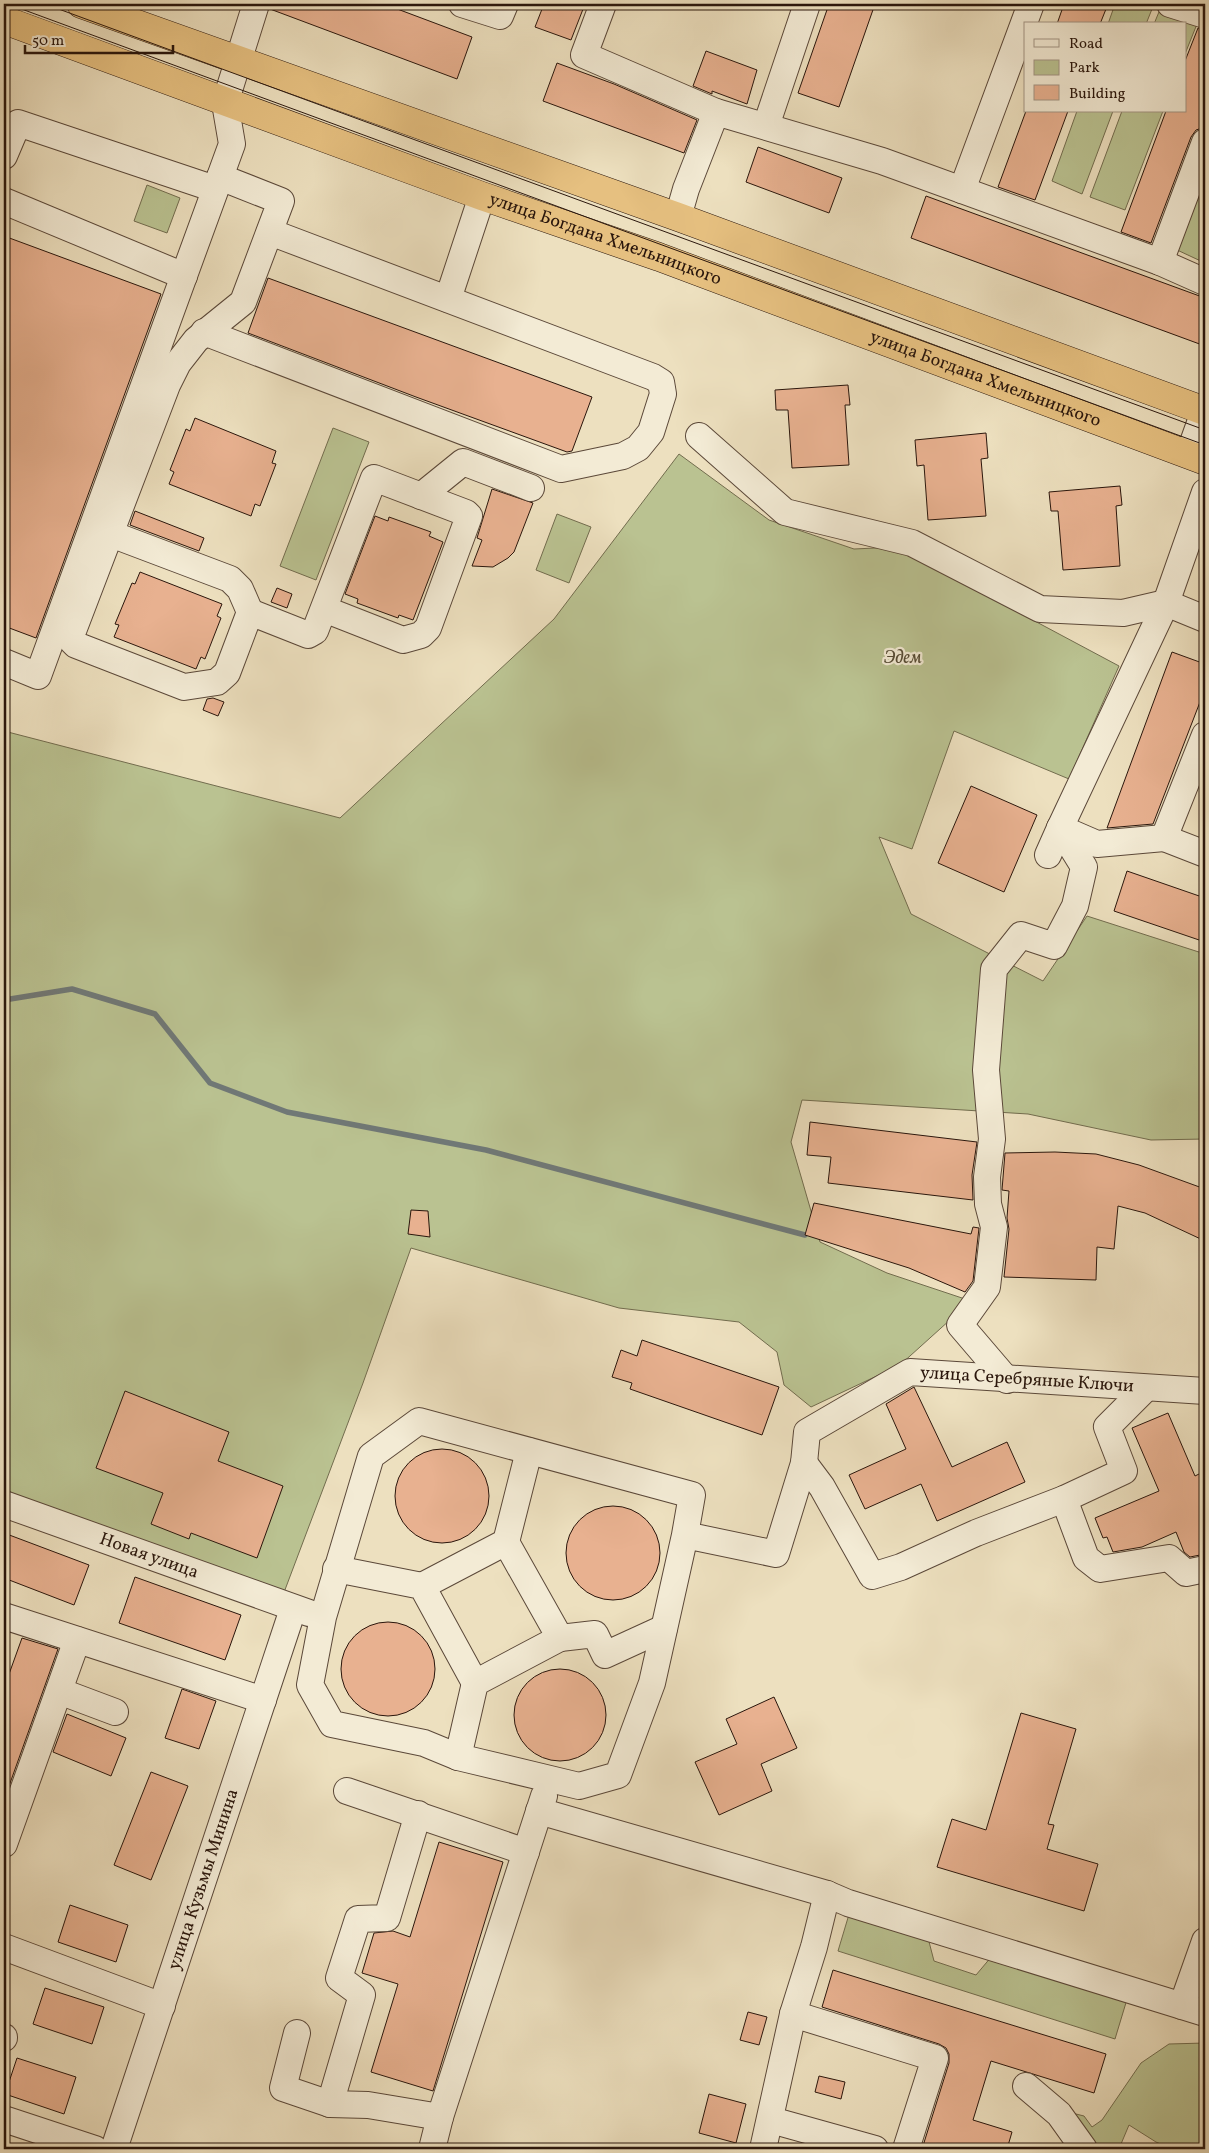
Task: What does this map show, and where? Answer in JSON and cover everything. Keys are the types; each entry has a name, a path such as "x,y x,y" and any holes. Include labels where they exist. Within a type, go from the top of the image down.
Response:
{"highway":[{"path":"80,4 678,217 1205,411"},
{"name":"улица Богдана Хмельницкого","path":"4,20 225,103 482,196 659,257 1197,457"}],"street":[{"path":"4,662 38,676 112,524 184,276 232,144 225,103 256,4"},
{"path":"462,4 500,16 505,4"},
{"path":"603,4 584,55 716,112 882,161 1160,262 1205,282"},
{"path":"766,126 807,4"},
{"path":"1024,22 1031,4"},
{"path":"1170,4 1205,16"},
{"path":"962,190 1024,23"},
{"path":"678,217 686,189 716,112"},
{"path":"4,156 18,123 281,201 243,302 196,340 178,363 167,385 112,524 71,636 72,641 76,645 184,687 217,682 227,673 250,612 240,589 230,579 112,524"},
{"path":"1160,262 1205,142"},
{"path":"448,299 482,196"},
{"path":"4,201 184,276"},
{"path":"204,332 561,469 623,456 638,448 651,432 663,394 661,382 270,232"},
{"path":"1197,457 1205,411"},
{"path":"699,436 785,512 912,543 1040,609 1123,613 1166,602 1205,619"},
{"path":"421,496 463,462 521,488"},
{"path":"250,612 308,635 315,631 374,478 466,513 469,520 425,632 411,640 403,640 324,609"},
{"path":"1048,855 1166,602 1205,492"},
{"path":"1164,838 1205,735"},
{"path":"1060,828 1097,844 1164,838 1205,854"},
{"path":"1007,1380 960,1325 987,1287 994,1228 988,1204 986,1177 992,1139 986,1070 994,969 1021,935 1054,946 1075,906 1084,867 1060,828"},
{"name":"улица Серебряные Ключи","path":"804,1463 807,1432 910,1372 1205,1392"},
{"path":"804,1463 822,1487 872,1576 901,1567 976,1533 1064,1500 1124,1471 1107,1427 1146,1388"},
{"path":"419,1421 692,1495 686,1535 652,1683 618,1775 579,1786 458,1757 424,1743 332,1724 310,1685 323,1617 371,1456 419,1421"},
{"path":"529,1451 506,1542 560,1638"},
{"path":"686,1535 776,1554 804,1463"},
{"path":"1064,1500 1086,1558 1100,1569 1169,1558 1186,1573 1205,1568"},
{"name":"Новая улица","path":"4,1504 294,1609 323,1617"},
{"path":"336,1569 422,1586 506,1542"},
{"path":"422,1586 475,1683 458,1757"},
{"name":"улица Кузьмы Минина","path":"114,2149 294,1609"},
{"path":"6,1623 77,1640 263,1700"},
{"path":"475,1683 560,1638 595,1634 605,1655 664,1628"},
{"path":"4,1844 77,1640"},
{"path":"59,1691 115,1712"},
{"path":"432,2149 440,2117 549,1779"},
{"path":"347,1791 526,1852"},
{"path":"539,1811 827,1894 848,1903 1194,2010 1205,1941"},
{"path":"330,2104 362,1995 339,1978 358,1919 387,1918 418,1814"},
{"path":"763,2149 771,2120 793,2014 814,1947 827,1894"},
{"path":"4,1947 162,2006"},
{"path":"793,2014 935,2058 906,2149"},
{"path":"297,2033 283,2088 330,2104 368,2104 440,2117"},
{"path":"1026,2086 1058,2114 1084,2149"},
{"path":"4,2120 95,2149"},
{"path":"771,2120 875,2149"}],"green space":[{"path":"1115,4 1154,4 1147,22 1109,22"},
{"path":"1161,7 1199,19 1186,52 1186,22 1155,22"},
{"path":"1077,112 1113,112 1082,194 1052,181"},
{"path":"1122,112 1163,112 1125,210 1090,197"},
{"path":"1205,172 1205,263 1175,249"},
{"path":"147,185 180,198 167,233 134,221"},
{"path":"333,428 369,442 316,580 280,566"},
{"name":"Эдем","path":"679,454 769,520 854,549 896,547 1119,666 1069,779 954,731 912,849 879,837 911,914 1043,981 1087,916 1205,954 1205,1139 1151,1140 1028,1114 802,1100 791,1142 820,1242 887,1273 971,1301 900,1365 811,1407 784,1385 777,1352 739,1322 619,1308 411,1248 363,1383 280,1603 4,1495 4,731 340,818 554,619"},
{"path":"557,514 591,527 569,583 536,570"},
{"path":"850,1911 927,1934 934,1961 976,1975 992,1956 1128,1996 1115,2039 838,1951"},
{"path":"1205,2043 1205,2149 1172,2149 1156,2142 1129,2125 1121,2144 1115,2149 1073,2149 1072,2113 1084,2116 1092,2127 1102,2120 1141,2063 1169,2044"}],"building":[{"path":"271,4 384,4 472,37 457,79 270,9"},
{"path":"544,4 585,4 571,40 535,27"},
{"path":"829,4 875,4 839,107 798,93"},
{"path":"1064,4 1108,4 1101,22 1058,22"},
{"path":"1198,28 1205,30 1205,127 1196,130 1191,137 1151,243 1121,232 1166,112 1186,112 1186,58"},
{"path":"706,51 757,70 747,104 712,91 712,94 693,86"},
{"path":"557,63 614,84 697,120 684,153 543,101"},
{"path":"1026,112 1068,112 1035,200 998,187"},
{"path":"758,147 842,178 829,213 746,182"},
{"path":"926,196 1205,298 1205,346 911,238"},
{"path":"4,236 161,294 36,638 4,626"},
{"path":"268,278 592,397 572,451 567,452 248,333"},
{"path":"848,385 850,405 845,405 849,465 792,468 788,410 776,410 775,390"},
{"path":"195,418 276,451 272,463 276,464 260,506 255,504 251,516 169,484 174,472 170,470 186,429 190,431"},
{"path":"986,433 988,458 981,459 986,516 928,520 924,465 917,466 915,440"},
{"path":"1120,486 1122,505 1116,506 1120,566 1063,570 1058,511 1051,511 1049,492"},
{"path":"492,489 533,503 514,552 493,567 472,566 482,540 477,538"},
{"path":"135,511 204,538 199,551 130,525"},
{"path":"375,516 388,521 389,517 431,532 429,536 443,542 413,620 399,615 398,618 357,603 358,599 345,594"},
{"path":"140,572 222,604 217,616 221,618 205,659 201,657 196,669 114,637 119,625 115,624 132,583 135,584"},
{"path":"277,588 292,594 287,608 271,602"},
{"path":"1172,652 1205,664 1205,689 1153,824 1107,828"},
{"path":"213,698 224,702 218,716 203,710 207,699"},
{"path":"971,786 1037,815 1004,892 938,863"},
{"path":"1127,871 1205,898 1205,942 1114,911"},
{"path":"810,1122 977,1142 972,1175 973,1200 828,1183 831,1157 807,1155"},
{"path":"1055,1152 1096,1154 1139,1165 1205,1189 1205,1241 1145,1213 1118,1206 1114,1249 1097,1247 1096,1280 1004,1277 1009,1229 1007,1218 1009,1191 1002,1190 1005,1153"},
{"path":"814,1203 971,1234 973,1227 979,1228 973,1281 965,1292 909,1268 805,1235"},
{"path":"411,1210 428,1211 430,1237 408,1234"},
{"path":"642,1340 779,1387 762,1435 630,1389 632,1383 612,1377 621,1350 637,1356"},
{"path":"914,1387 952,1467 1007,1442 1025,1482 937,1521 921,1484 865,1509 849,1475 906,1449 886,1404"},
{"path":"125,1391 229,1432 218,1461 283,1486 257,1558 191,1533 189,1539 151,1524 163,1493 96,1468"},
{"path":"1168,1413 1195,1476 1201,1473 1205,1483 1205,1554 1190,1557 1184,1552 1176,1532 1142,1547 1113,1552 1107,1537 1103,1538 1095,1518 1159,1491 1132,1428"},
{"path":"442,1449 460,1452 475,1463 486,1478 489,1496 486,1514 475,1529 460,1540 442,1543 424,1540 409,1529 398,1514 395,1496 398,1478 409,1463 424,1452"},
{"path":"613,1506 631,1509 646,1520 657,1535 660,1553 657,1571 646,1586 631,1597 613,1600 595,1597 580,1586 569,1571 566,1553 569,1535 580,1520 595,1509"},
{"path":"4,1533 89,1565 74,1605 4,1578"},
{"path":"135,1577 241,1615 225,1660 119,1623"},
{"path":"388,1622 406,1625 421,1636 432,1651 435,1669 432,1687 421,1702 406,1713 388,1716 370,1713 355,1702 344,1687 341,1669 344,1651 355,1636 370,1625"},
{"path":"22,1638 58,1649 4,1800 4,1688"},
{"path":"560,1669 577,1673 592,1683 602,1698 606,1715 602,1732 592,1747 577,1757 560,1761 543,1757 528,1747 518,1732 514,1715 518,1698 528,1683 543,1673"},
{"path":"182,1689 216,1701 199,1749 165,1738"},
{"path":"774,1697 797,1748 761,1764 772,1791 719,1815 695,1762 737,1744 726,1719"},
{"path":"1021,1713 1076,1729 1048,1824 1054,1825 1047,1849 1098,1864 1084,1911 937,1867 952,1819 986,1830"},
{"path":"67,1714 126,1738 111,1776 53,1752"},
{"path":"151,1772 188,1786 151,1880 114,1865"},
{"path":"439,1842 503,1862 433,2091 371,2072 398,1984 362,1973 374,1933 393,1931 410,1937"},
{"path":"70,1905 128,1925 116,1962 58,1942"},
{"path":"833,1970 1106,2054 1094,2093 991,2061 973,2120 1012,2132 1007,2149 922,2149 949,2063 949,2054 946,2048 939,2044 822,2007"},
{"path":"45,1988 104,2007 92,2044 33,2024"},
{"path":"748,2012 767,2017 759,2045 740,2040"},
{"path":"17,2058 76,2077 64,2114 5,2094"},
{"path":"819,2076 845,2082 841,2099 815,2092"},
{"path":"709,2094 746,2104 736,2143 699,2133"}],"waterway":[{"path":"4,1000 72,989 155,1014 210,1083 287,1112 486,1150 805,1235"}],"tram line":[{"path":"8,4 1205,445"},
{"path":"45,4 1205,430"}]}
